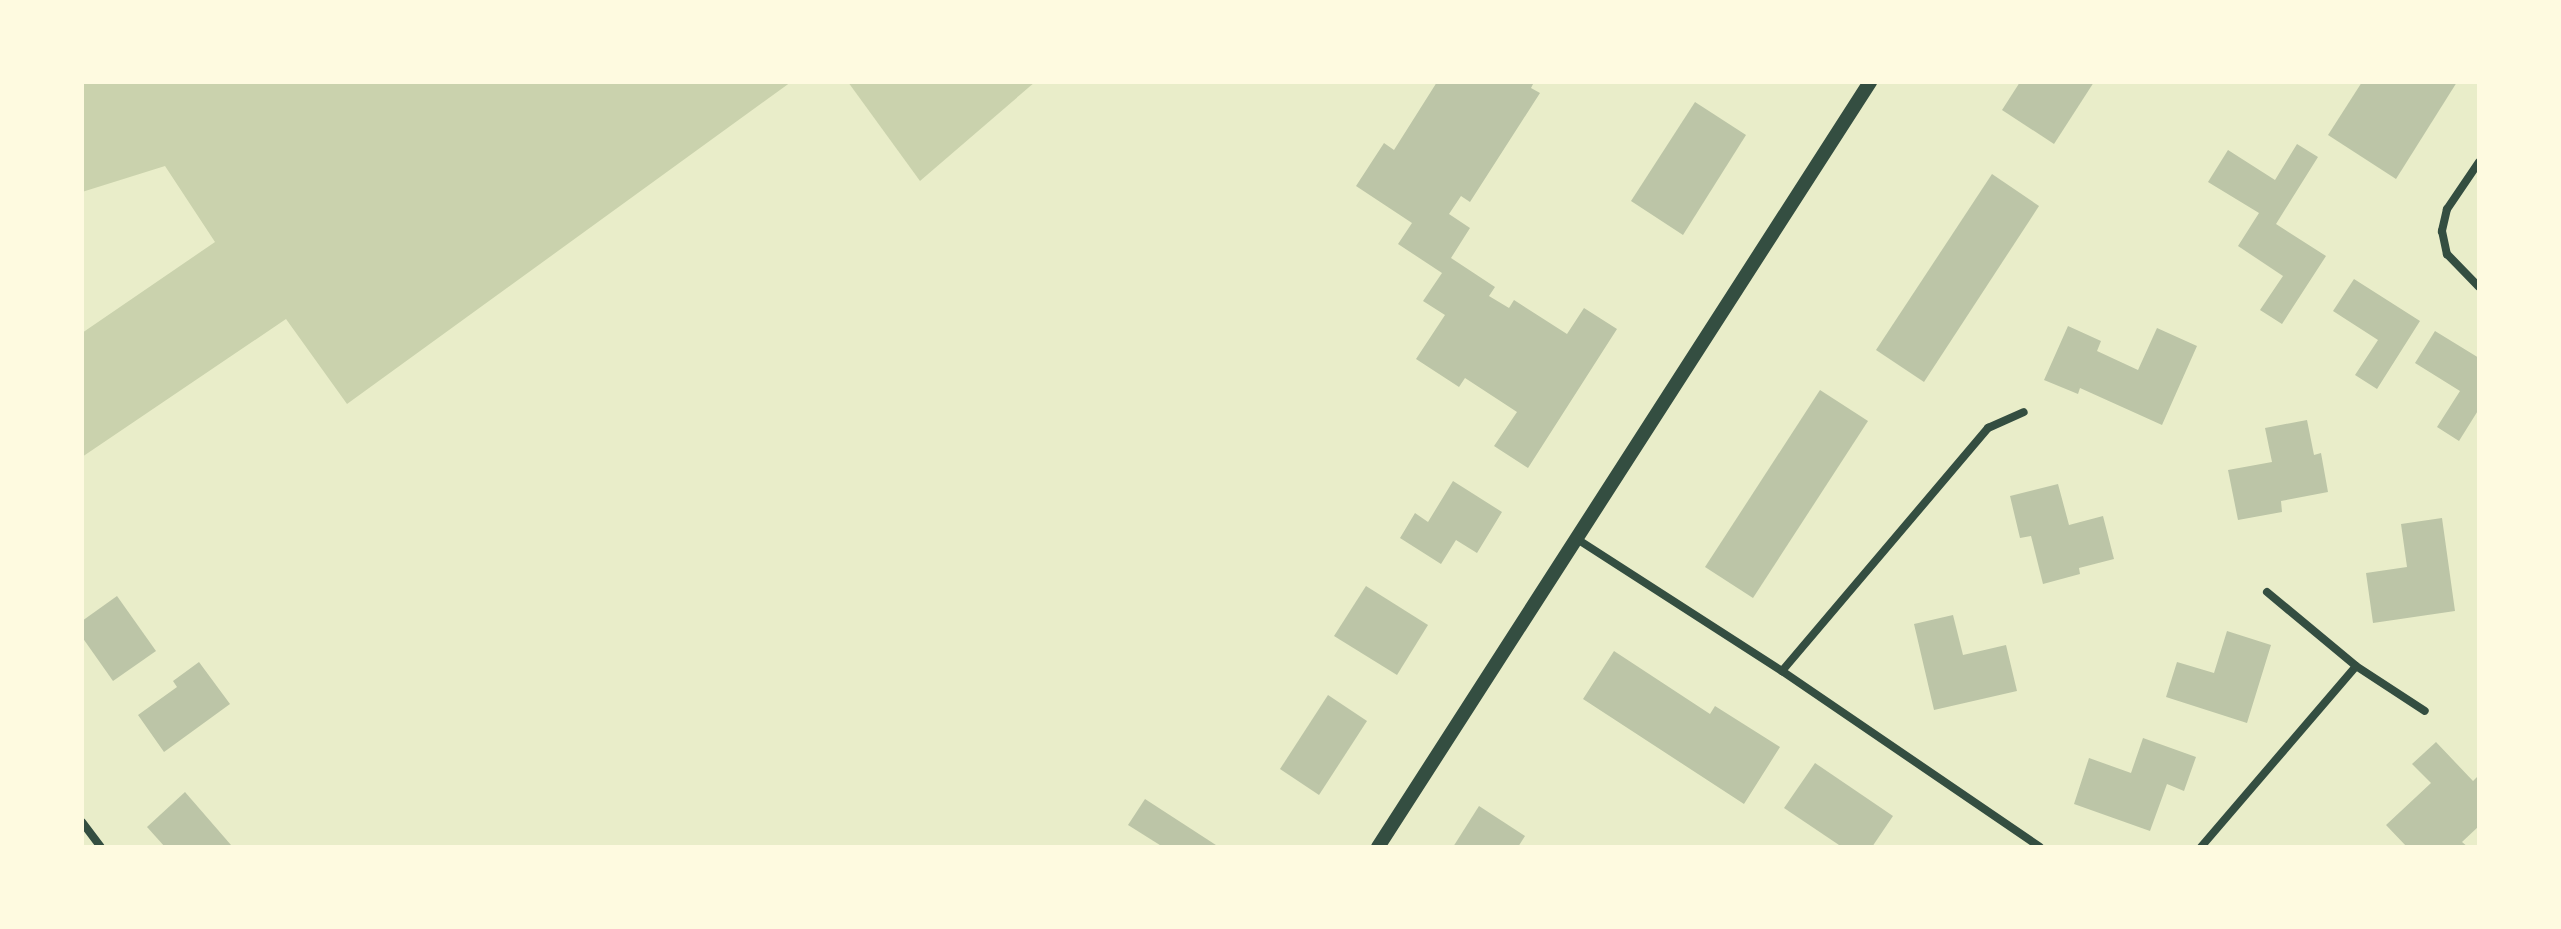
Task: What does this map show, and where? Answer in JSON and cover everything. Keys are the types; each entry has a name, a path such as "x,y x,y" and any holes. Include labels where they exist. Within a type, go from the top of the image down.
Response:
{"street":[{"path":"1378,847 1870,82"},
{"path":"2479,162 2447,209 2442,231 2447,254 2479,287"},
{"path":"1782,671 1988,428 2024,412"},
{"path":"1577,539 1782,671 2040,847"},
{"path":"2267,592 2356,666 2425,711"},
{"path":"2201,847 2356,666"},
{"path":"82,822 101,847"}],"green space":[{"path":"82,82 791,82 347,404 286,319 82,457 82,333 215,242 165,166 82,192"},
{"path":"848,82 1035,82 920,181"}],"building":[{"path":"1437,82 1534,82 1531,88 1540,93 1470,202 1461,196 1449,214 1470,228 1451,258 1495,287 1489,296 1509,308 1514,300 1567,334 1584,308 1617,329 1528,468 1494,446 1517,412 1465,378 1459,387 1416,359 1445,315 1423,301 1442,273 1398,244 1412,223 1356,186 1384,143 1394,150"},
{"path":"2020,82 2094,82 2054,144 2002,110"},
{"path":"2362,82 2457,82 2396,179 2328,135"},
{"path":"1695,102 1746,135 1683,235 1631,201"},
{"path":"2297,144 2318,157 2276,224 2326,256 2282,324 2260,310 2283,276 2238,246 2259,213 2208,182 2228,150 2275,180"},
{"path":"1992,174 2039,206 1924,382 1876,350"},
{"path":"2354,279 2420,321 2377,389 2355,375 2378,340 2333,311"},
{"path":"2068,326 2101,341 2097,351 2138,370 2157,328 2197,346 2162,425 2080,388 2078,394 2044,380"},
{"path":"2435,331 2479,358 2479,409 2459,441 2437,427 2460,391 2415,363"},
{"path":"1820,390 1868,421 1753,598 1705,567"},
{"path":"2307,420 2314,455 2321,453 2328,492 2281,501 2282,512 2238,520 2228,470 2272,462 2265,428"},
{"path":"1453,481 1502,512 1477,553 1456,540 1441,564 1400,538 1415,513 1428,522"},
{"path":"2058,484 2069,525 2103,516 2114,559 2079,568 2080,574 2043,584 2031,536 2020,538 2010,496"},
{"path":"2442,518 2455,611 2373,623 2366,573 2407,567 2401,524"},
{"path":"1366,586 1428,625 1397,675 1334,636"},
{"path":"117,596 156,651 113,681 82,637 82,621"},
{"path":"1953,615 1963,655 2006,645 2017,691 1934,710 1914,624"},
{"path":"2227,631 2271,645 2247,723 2166,697 2177,662 2214,673"},
{"path":"1614,651 1710,714 1715,706 1780,747 1744,804 1583,699"},
{"path":"199,662 230,704 164,752 138,715 177,687 173,681"},
{"path":"1328,695 1367,721 1319,795 1280,769"},
{"path":"2143,738 2196,757 2184,791 2167,784 2150,831 2074,804 2089,758 2131,773"},
{"path":"2436,742 2473,781 2479,775 2479,826 2462,842 2468,847 2407,847 2386,825 2431,783 2412,764"},
{"path":"1815,763 1893,816 1872,847 1842,847 1784,808"},
{"path":"185,792 231,845 229,847 165,847 147,827"},
{"path":"1145,799 1219,847 1163,847 1128,825"},
{"path":"1479,806 1525,836 1518,847 1453,847"}]}
